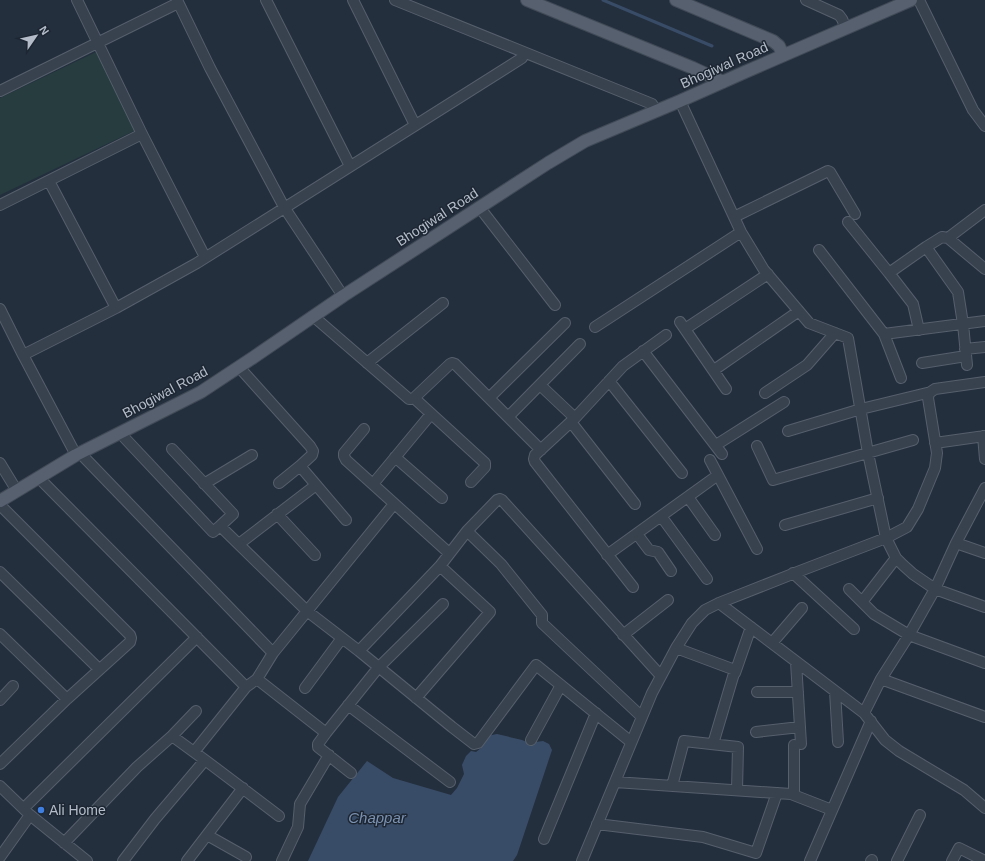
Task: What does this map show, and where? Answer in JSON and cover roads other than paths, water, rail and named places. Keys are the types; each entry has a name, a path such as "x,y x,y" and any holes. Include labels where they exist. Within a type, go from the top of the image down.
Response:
{"main road":[{"path":"527,0 693,68 723,82"},
{"path":"676,0 773,41 779,46 783,55"},
{"name":"Bhogiwal Road","path":"0,502 78,454 201,392 343,296 548,163 585,141 911,0"}],"street":[{"path":"77,0 142,134 205,257"},
{"path":"266,0 350,166"},
{"path":"353,0 415,125"},
{"path":"395,0 652,104 656,111"},
{"path":"806,0 839,15 846,28"},
{"path":"919,0 973,110 985,126"},
{"path":"0,91 98,43 177,1 210,68 284,207 343,296"},
{"path":"23,355 116,308 197,262 522,58 524,53"},
{"path":"680,101 741,232 764,270 809,323 848,338 868,452 886,538 896,558 913,574 934,589 985,607"},
{"path":"0,205 142,134"},
{"path":"734,217 828,170 855,214"},
{"path":"49,181 116,308"},
{"path":"480,208 555,305"},
{"path":"948,238 985,210"},
{"path":"848,222 913,304 919,330"},
{"path":"595,327 741,232"},
{"path":"889,273 942,236 948,238 985,269"},
{"path":"926,247 958,292 966,356"},
{"path":"819,250 884,334 901,378"},
{"path":"726,389 683,326 768,274"},
{"path":"367,363 443,303"},
{"path":"0,309 23,355 78,454 274,653"},
{"path":"714,370 799,311"},
{"path":"313,316 409,399 414,398 450,364 455,364 541,450"},
{"path":"884,334 985,321"},
{"path":"489,398 565,323"},
{"path":"765,393 807,364 835,333"},
{"path":"633,587 534,462 534,459 535,455 573,420 623,366 666,334"},
{"path":"508,417 580,344"},
{"path":"922,363 966,356 985,347"},
{"path":"643,351 722,454"},
{"path":"239,367 313,451 312,454 300,466 279,482"},
{"path":"609,381 682,473"},
{"path":"788,431 861,409 931,392 935,389 985,382"},
{"path":"540,385 573,420 635,504"},
{"path":"582,861 652,693 676,648 692,623 705,610 719,603 886,538 907,527 918,510 935,468 937,453 928,398 929,393 931,392"},
{"path":"414,398 485,463 485,466 471,482"},
{"path":"716,445 784,402"},
{"path":"373,484 431,414"},
{"path":"364,429 344,453 346,460 449,553"},
{"path":"120,433 213,532 233,514 172,449"},
{"path":"935,443 984,436 985,459"},
{"path":"757,446 773,480 913,440"},
{"path":"204,484 252,454"},
{"path":"395,457 442,498"},
{"path":"710,460 756,549"},
{"path":"0,463 17,491"},
{"path":"300,466 346,520"},
{"path":"607,555 718,475"},
{"path":"39,478 246,687"},
{"path":"239,544 316,485"},
{"path":"810,861 832,810 881,680 909,636 956,543 984,493"},
{"path":"688,497 715,535"},
{"path":"784,525 878,498"},
{"path":"359,651 440,566 467,531 497,500 500,499 661,676"},
{"path":"194,752 246,687 257,679 274,653 307,610 394,504"},
{"path":"0,505 130,635 131,638 130,642 67,699 0,764"},
{"path":"277,514 315,555"},
{"path":"661,516 707,579"},
{"path":"220,526 307,610 474,744 478,743 536,665 632,742"},
{"path":"467,531 501,564 542,615 542,624 642,717"},
{"path":"638,534 649,550 658,552 671,570"},
{"path":"956,543 985,553"},
{"path":"862,602 896,558"},
{"path":"416,698 490,612 440,566"},
{"path":"0,572 99,669"},
{"path":"793,573 854,629"},
{"path":"849,589 874,614 909,636 985,663"},
{"path":"624,635 668,600"},
{"path":"719,603 868,717 885,740 964,790 985,807"},
{"path":"351,773 318,746 318,744 378,668 443,604"},
{"path":"772,643 802,608"},
{"path":"712,744 751,627"},
{"path":"0,634 67,699"},
{"path":"0,857 27,811 197,637"},
{"path":"305,688 342,638"},
{"path":"676,648 735,670 735,673"},
{"path":"794,795 800,727 796,662"},
{"path":"257,679 326,733"},
{"path":"881,680 985,717"},
{"path":"531,740 561,685"},
{"path":"0,700 13,686"},
{"path":"835,691 838,742"},
{"path":"757,692 798,692"},
{"path":"348,705 450,782"},
{"path":"64,843 137,767 172,736 196,711"},
{"path":"544,839 596,713"},
{"path":"756,732 800,727"},
{"path":"172,736 279,816"},
{"path":"672,786 684,741 738,747 737,790"},
{"path":"282,861 298,827 300,804 329,755"},
{"path":"123,861 155,819 205,760"},
{"path":"615,782 794,795 832,810"},
{"path":"187,861 243,788"},
{"path":"1,789 87,861"},
{"path":"597,824 703,837 756,853 777,793"},
{"path":"897,861 920,815"},
{"path":"207,834 246,858"},
{"path":"952,861 959,848 985,861"}],"water":[{"name":"Chappar","path":"497,734 529,743 543,741 549,744 552,750 517,855 513,861 308,861 338,797 367,761 393,778 451,795 457,788 464,774 462,765 466,756 471,751 476,752 481,748 481,745 487,736"}],"waterway":[{"path":"603,0 712,46"}],"place":[{"name":"Ali Home","path":"41,810"}]}
